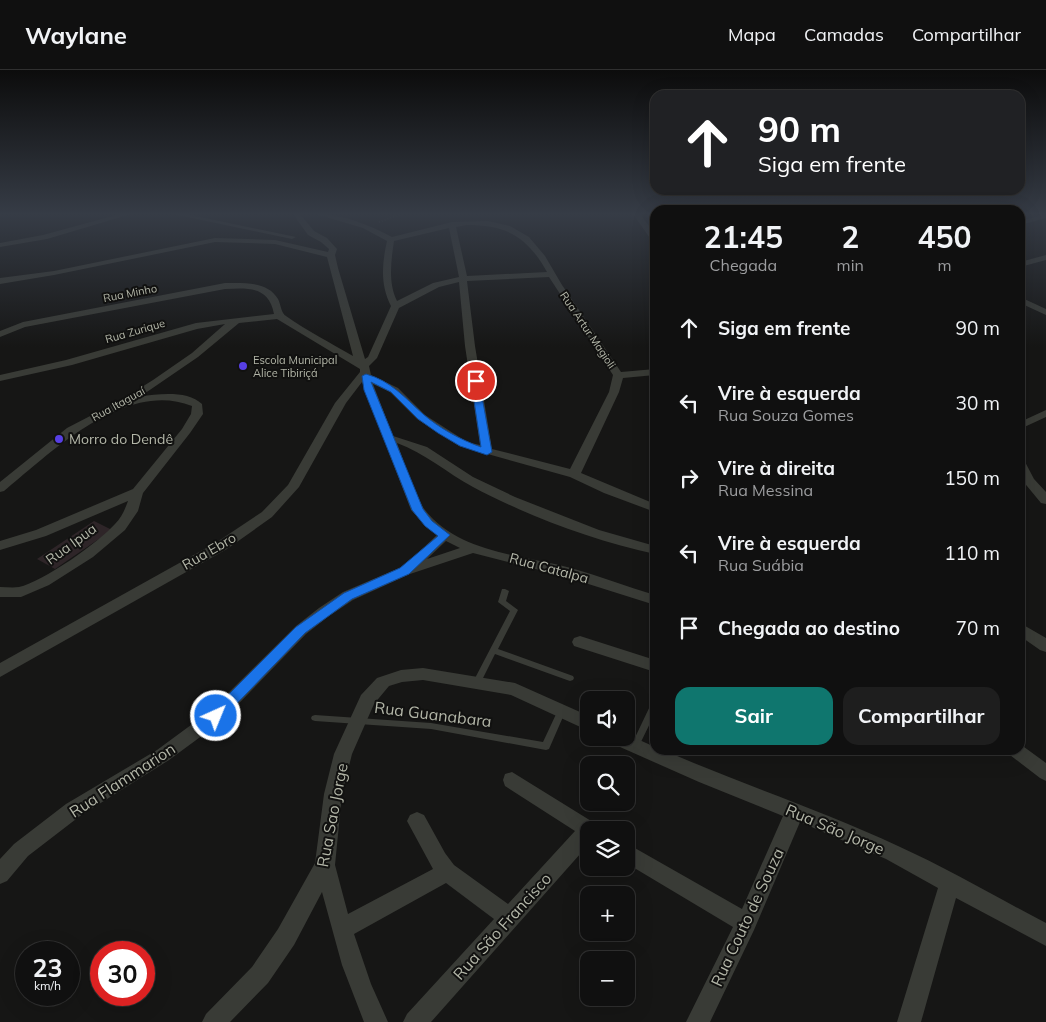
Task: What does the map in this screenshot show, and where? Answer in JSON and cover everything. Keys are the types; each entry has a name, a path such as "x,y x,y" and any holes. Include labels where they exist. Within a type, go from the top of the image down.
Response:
{"street":[{"path":"0,281 54,273 120,258"},
{"name":"Rua Catalpa","path":"332,258 358,357 365,370 368,390 418,510 428,523 471,549 562,570 650,598"},
{"path":"388,258 388,294 395,306 431,286 464,279 553,274"},
{"path":"460,258 464,279 470,346 487,452"},
{"name":"Rua Artur Magioli","path":"541,258 618,375 614,392 574,474"},
{"path":"1025,263 1041,258"},
{"name":"Rua Minho","path":"0,334 23,325 225,286 251,287 270,293 278,304 279,316"},
{"path":"1025,302 1046,313"},
{"name":"Rua Ebro","path":"0,671 218,546 263,518 281,501 314,453 348,391 372,358 395,306"},
{"path":"1025,310 1046,313"},
{"path":"279,316 394,390 421,417 464,444 487,452 574,474 608,490 650,506"},
{"name":"Rua Zurique","path":"0,378 68,363 196,326 279,316"},
{"name":"Rua Itaguaí","path":"0,488 71,430 125,402 178,368 236,320"},
{"path":"0,326 23,325"},
{"path":"618,375 650,372"},
{"name":"Rua Ipua","path":"0,592 21,592 44,582 88,554 120,527 132,511 137,492 186,431 197,414 197,404 190,400 175,398 125,402"},
{"path":"1025,424 1046,413"},
{"path":"389,438 415,445 468,480 508,499 575,527 629,545 650,549"},
{"path":"1025,474 1046,500"},
{"name":"Rua Ipua","path":"0,546 41,533 137,492"},
{"path":"404,571 445,535"},
{"name":"Rua Flammarion","path":"0,874 20,850 73,810 163,755 216,716 300,630 324,612 348,596 404,571 471,549"},
{"path":"1025,631 1046,646"},
{"path":"580,642 650,664"},
{"name":"Rua Sao Jorge","path":"214,1022 260,975 286,937 325,865 333,794 344,754 367,700 382,682 401,676 424,674 477,682"},
{"path":"477,682 515,689 580,719"},
{"name":"Rua São Jorge","path":"635,746 650,753"},
{"name":"Rua São Jorge","path":"656,755 893,853 1046,935"},
{"path":"1023,755 1046,773"},
{"path":"512,780 580,825"},
{"name":"Rua Couto de Souza","path":"698,1022 746,923 795,811"},
{"path":"417,821 438,860 447,872 510,918"},
{"name":"Rua São Francisco","path":"415,1022 580,840"},
{"path":"635,857 746,923"},
{"path":"325,865 342,928 365,998 376,1022"},
{"path":"342,928 447,872"},
{"path":"909,1022 950,882"}],"lane":[{"path":"477,682 514,610 502,602 505,591"},
{"path":"493,650 570,678"},
{"name":"Rua Guanabara","path":"315,718 431,726 546,746 562,710"},
{"path":"635,746 650,714"}],"shaded area":[{"path":"94,521 112,530 55,569 37,559"}],"place":[{"name":"Escola Municipal Alice Tibiriçá","path":"243,366"},
{"name":"Morro do Dendê","path":"59,439"}],"route":[{"path":"216,716 300,630 348,596 404,571 445,535 428,523 418,510 384,423 368,390 366,376 394,390 421,417 441,430 464,444 487,452 476,381"}]}
